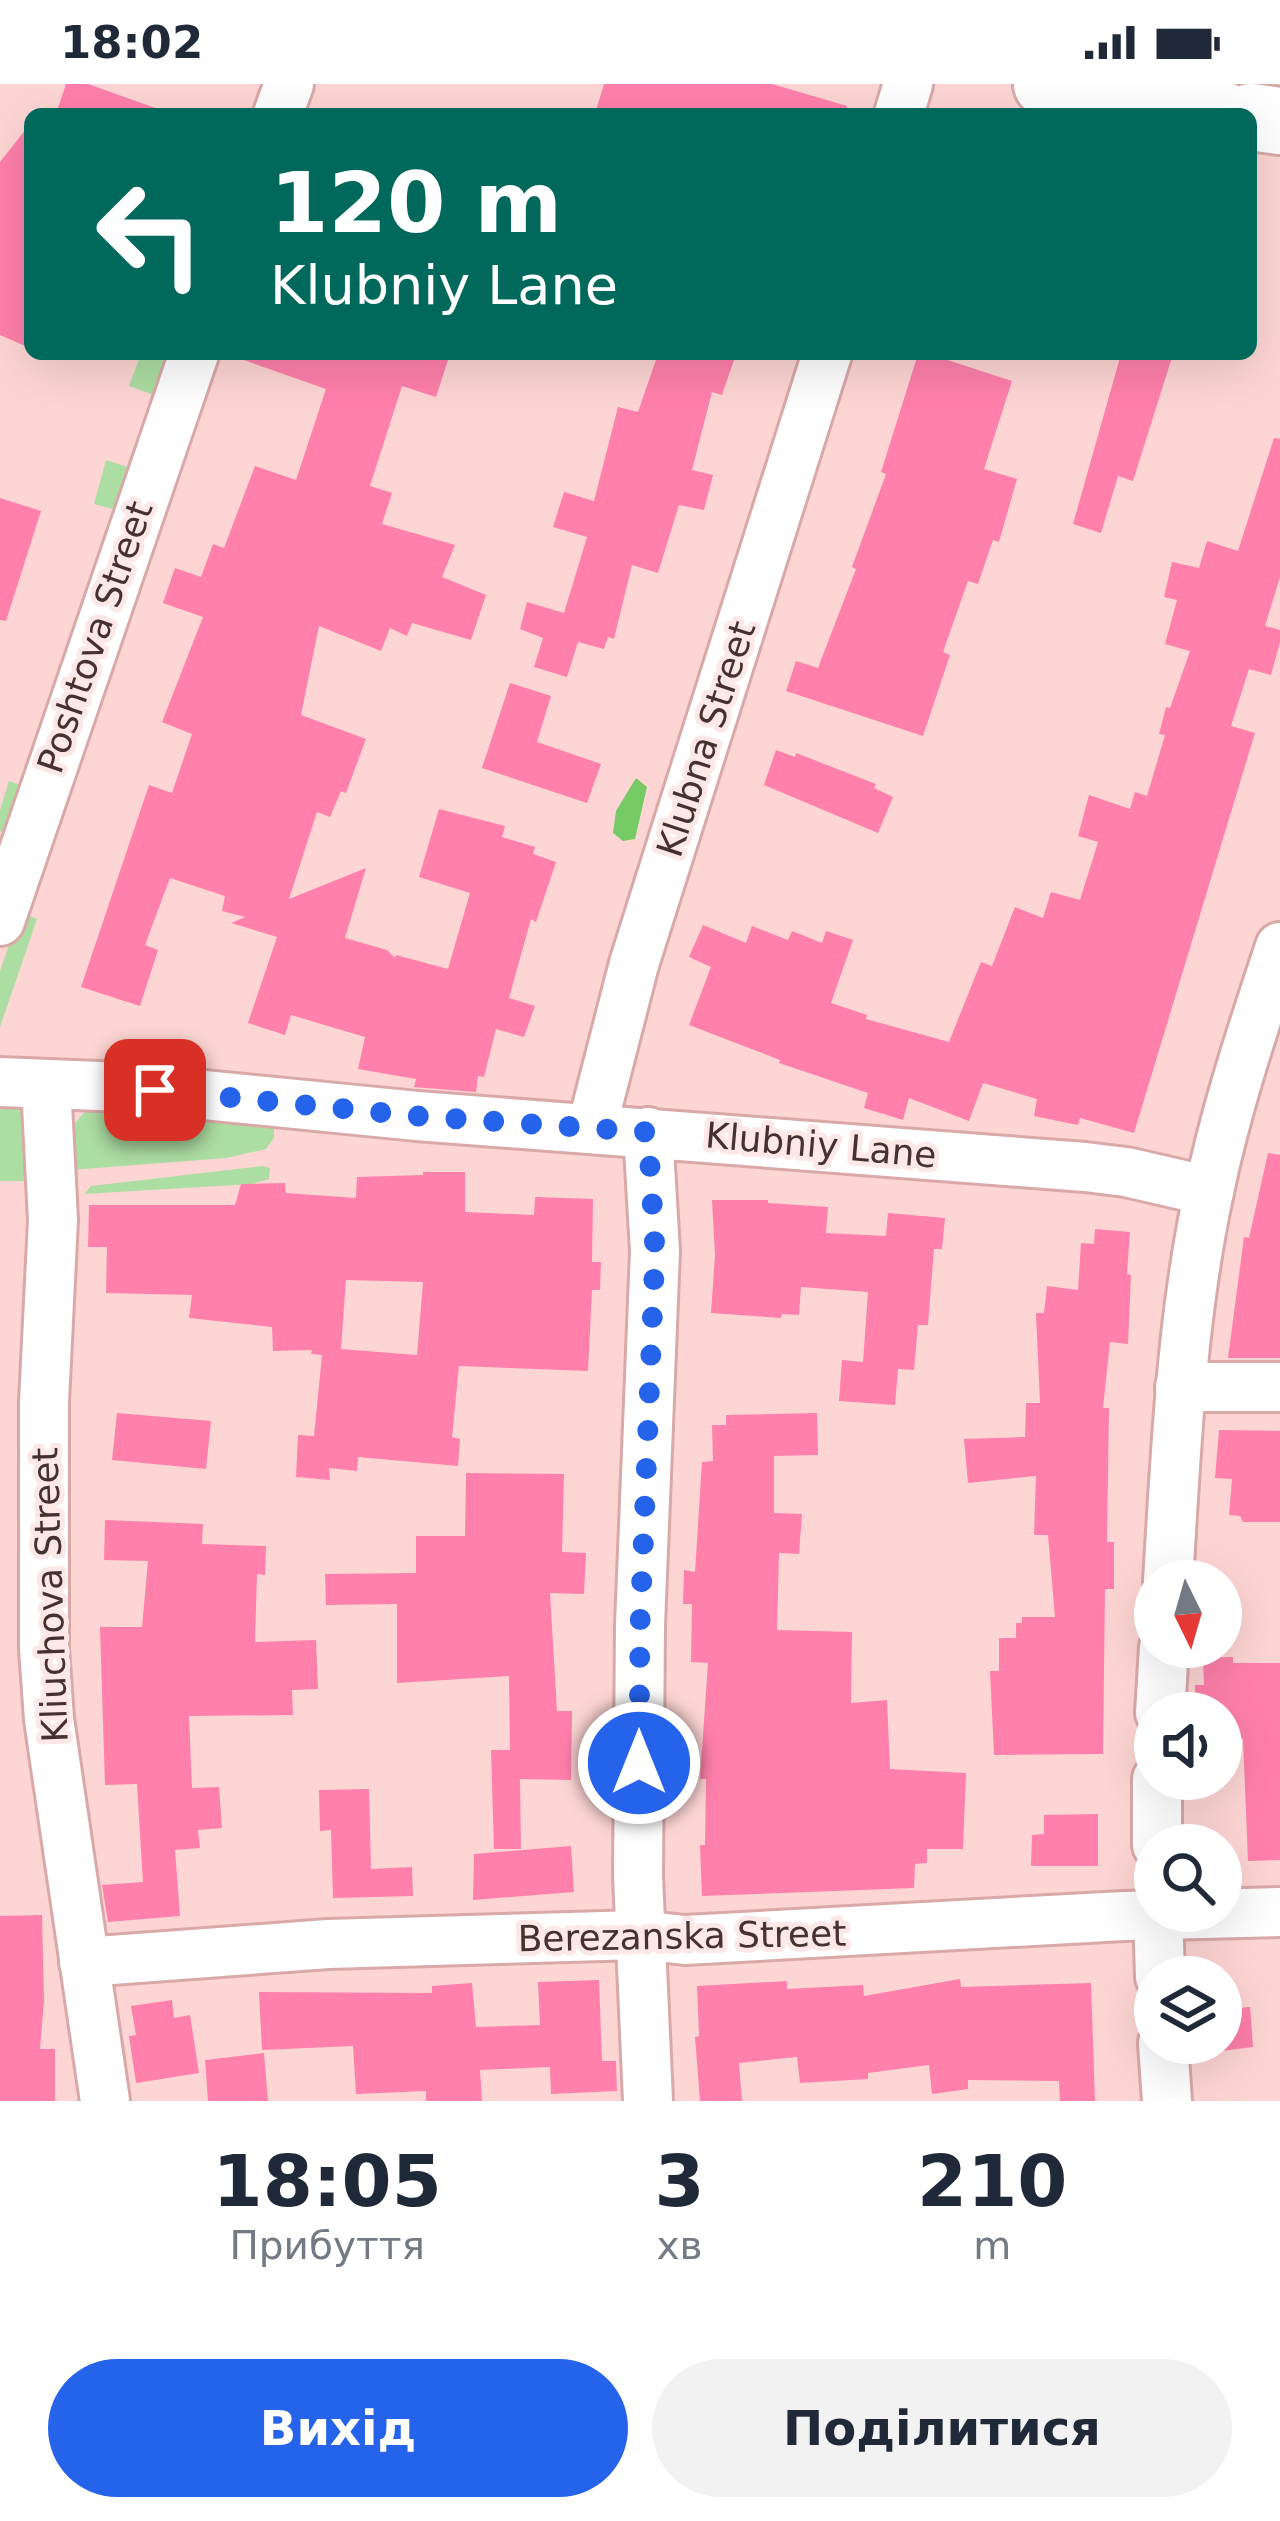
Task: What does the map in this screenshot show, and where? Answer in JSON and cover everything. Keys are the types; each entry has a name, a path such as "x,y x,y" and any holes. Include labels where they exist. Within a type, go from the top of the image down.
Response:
{"highway":[{"path":"1046,84 1185,108"}],"street":[{"name":"Poshtova Street","path":"0,921 192,360"},
{"name":"Klubna Street","path":"592,1127 634,964 825,360"},
{"path":"1169,1560 1180,1387 1209,1191 1280,947"},
{"name":"Klubniy Lane","path":"23,1084 122,1087 417,1116 1085,1167 1209,1191"},
{"name":"Kliuchova Street","path":"23,1084 53,1220 44,1402 44,1649 49,1719 105,2101"},
{"path":"648,1132 655,1251 640,1625 639,1935 648,2101"},
{"path":"1180,1387 1280,1387"},
{"name":"Berezanska Street","path":"1242,1912 1280,1912"},
{"name":"Berezanska Street","path":"84,1962 328,1944 639,1935 685,1940 1134,1914"},
{"path":"1164,2064 1167,2101"}],"green space":[{"path":"139,360 174,364 162,398 129,386"},
{"path":"106,460 137,470 123,512 94,504"},
{"path":"636,778 647,787 635,839 623,841 613,833 616,811"},
{"path":"9,781 29,788 11,835 0,831 0,810"},
{"path":"20,913 37,919 0,1027 0,971"},
{"path":"0,1099 25,1113 37,1181 0,1181"},
{"path":"91,1104 274,1112 274,1138 266,1149 226,1158 71,1170 70,1129"},
{"path":"270,1168 269,1179 252,1184 84,1194 91,1186"}],"building":[{"path":"66,84 88,84 155,108 58,108"},
{"path":"604,84 772,84 847,106 847,108 597,108"},
{"path":"24,132 24,345 0,335 0,162"},
{"path":"244,360 448,360 436,397 402,386 370,486 392,493 382,524 455,545 442,577 486,595 471,640 412,623 407,636 390,628 381,651 319,626 301,715 366,739 346,793 341,791 330,817 317,812 289,899 366,868 345,938 387,950 395,958 448,969 470,893 419,877 439,809 505,826 502,837 535,847 533,854 556,862 536,922 531,919 509,998 535,1006 524,1037 496,1029 476,1092 414,1087 416,1079 358,1069 365,1037 291,1015 285,1035 248,1023 277,937 231,923 245,917 222,911 225,896 170,878 145,945 158,950 140,1006 81,987 149,785 172,793 192,734 162,722 203,617 163,603 175,568 201,577 213,544 224,548 255,466 296,480 326,389"},
{"path":"656,360 734,360 722,395 712,392 692,470 713,475 704,510 679,505 658,573 632,565 614,639 608,637 604,649 578,642 567,677 534,667 543,638 520,629 527,602 564,613 587,537 553,527 564,492 594,501 618,407 638,412"},
{"path":"916,360 947,360 1012,381 984,469 1017,479 999,542 993,540 978,584 968,581 943,652 950,655 923,736 786,691 796,661 818,668 856,569 852,567 886,474 881,472"},
{"path":"1119,360 1171,360 1133,481 1118,476 1101,533 1073,524"},
{"path":"1274,438 1280,439 1280,577 1265,626 1280,630 1280,642 1271,675 1249,669 1231,726 1255,733 1134,1133 1080,1118 1078,1125 1034,1116 1037,1099 983,1083 969,1121 909,1098 903,1120 864,1108 868,1093 689,1025 711,967 689,957 703,925 746,943 752,926 788,940 792,931 822,943 826,931 853,940 831,1003 867,1015 866,1019 949,1042 981,962 992,966 1015,907 1043,918 1051,892 1080,900 1098,842 1078,836 1089,795 1130,809 1135,792 1147,796 1165,735 1159,734 1166,707 1170,708 1190,651 1165,644 1177,600 1164,597 1172,562 1199,568 1207,541 1238,551"},
{"path":"0,498 41,511 6,621 0,620"},
{"path":"510,683 551,696 537,742 601,764 587,803 482,768"},
{"path":"776,750 876,784 874,788 893,797 878,833 764,785"},
{"path":"1268,1153 1280,1155 1280,1358 1228,1358 1244,1237 1249,1238"},
{"path":"465,1172 465,1212 534,1215 535,1197 593,1199 592,1262 601,1262 600,1290 592,1290 588,1371 459,1366 452,1437 460,1439 458,1466 358,1457 357,1471 329,1468 330,1480 296,1477 298,1435 314,1436 322,1355 311,1354 312,1350 273,1351 272,1327 189,1318 192,1295 106,1293 107,1247 88,1247 89,1205 235,1205 241,1184 285,1183 286,1193 356,1198 357,1177","holes":["346,1280 423,1282 417,1355 341,1349"]},
{"path":"712,1200 828,1207 826,1233 886,1236 888,1213 945,1218 942,1249 934,1249 928,1325 918,1325 914,1370 898,1369 895,1405 839,1401 842,1360 863,1362 868,1292 801,1287 799,1315 782,1314 781,1318 711,1313"},
{"path":"1095,1229 1130,1232 1127,1274 1131,1275 1128,1344 1110,1342 1103,1408 1109,1408 1107,1542 1114,1542 1114,1589 1105,1589 1103,1754 994,1755 990,1671 999,1671 999,1638 1016,1638 1016,1623 1022,1623 1022,1617 1055,1617 1048,1535 1034,1535 1036,1476 968,1483 964,1439 1025,1437 1026,1403 1040,1403 1036,1313 1044,1313 1047,1286 1078,1290 1081,1243 1094,1244"},
{"path":"117,1413 211,1421 206,1469 112,1460"},
{"path":"817,1413 818,1455 774,1456 774,1513 802,1514 799,1554 779,1553 777,1630 852,1632 851,1703 887,1700 890,1769 966,1773 963,1849 927,1849 927,1863 915,1864 914,1888 702,1896 700,1845 705,1845 706,1779 700,1779 708,1663 691,1662 692,1604 683,1604 684,1570 695,1572 702,1462 713,1461 712,1425 726,1425 726,1415"},
{"path":"1219,1430 1280,1431 1280,1522 1243,1522 1240,1516 1229,1515 1232,1479 1215,1478"},
{"path":"466,1473 564,1474 562,1552 586,1553 584,1594 550,1593 557,1711 572,1711 571,1780 520,1779 521,1849 494,1849 491,1750 510,1750 509,1676 397,1683 397,1604 326,1605 325,1574 416,1573 416,1536 465,1536"},
{"path":"105,1520 203,1524 202,1544 266,1546 265,1575 257,1574 255,1642 316,1640 318,1689 292,1690 293,1715 189,1716 192,1788 219,1787 222,1828 198,1830 200,1848 175,1850 180,1916 108,1922 102,1885 143,1882 137,1784 105,1785 100,1627 142,1627 148,1561 104,1560"},
{"path":"1280,1663 1280,1860 1248,1861 1242,1692 1195,1692 1195,1685 1204,1685 1203,1668"},
{"path":"369,1789 371,1869 412,1867 413,1896 333,1898 331,1830 320,1831 319,1790"},
{"path":"1098,1814 1098,1866 1031,1866 1032,1835 1044,1834 1044,1815"},
{"path":"571,1846 574,1892 473,1900 474,1854"},
{"path":"42,1915 40,2049 55,2049 55,2101 0,2101 0,1916"},
{"path":"960,1979 961,1987 1091,1983 1095,2101 1060,2101 1059,2081 968,2080 968,2089 932,2094 929,2065 868,2073 868,2079 800,2083 797,2057 739,2063 742,2101 700,2101 697,1986 787,1981 787,1989 863,1985 864,1996"},
{"path":"599,1980 602,2061 616,2061 617,2091 551,2094 550,2067 480,2070 482,2101 426,2101 426,2091 356,2094 353,2046 262,2050 259,1992 432,1993 432,1986 472,1983 476,2027 540,2025 538,1982"},
{"path":"172,2000 174,2018 190,2015 199,2073 136,2083 129,2036 136,2035 131,2006"},
{"path":"1250,2007 1253,2047 1242,2048 1242,2008"},
{"path":"264,2053 268,2101 208,2101 205,2060"}],"route":[{"path":"155,1090 417,1116 648,1132 655,1251 639,1763"}]}
